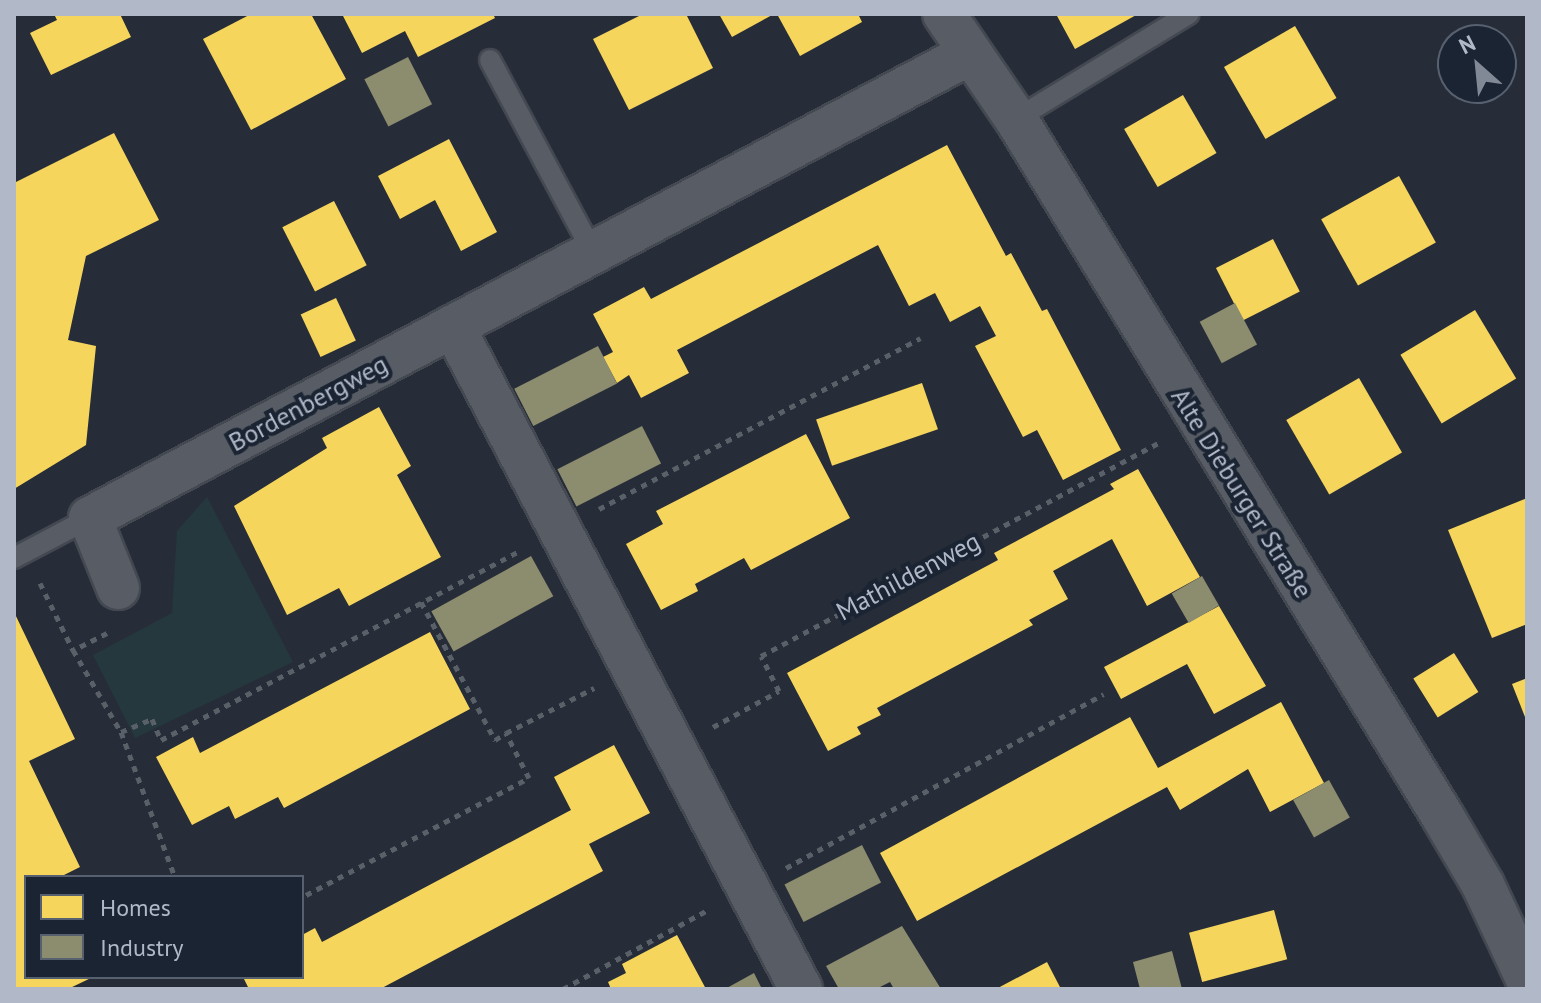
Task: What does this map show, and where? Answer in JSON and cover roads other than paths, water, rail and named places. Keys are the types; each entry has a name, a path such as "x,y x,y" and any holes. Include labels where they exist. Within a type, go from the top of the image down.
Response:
{"street":[{"name":"Alte Dieburger Straße","path":"944,14 1016,119 1197,422 1483,885 1527,979"},
{"name":"Bordenbergweg","path":"90,518 969,54"},
{"path":"453,326 630,669 801,989"},
{"path":"90,518 118,588"}],"lane":[{"path":"1016,119 1189,14"},
{"path":"490,60 593,252"},
{"path":"19,555 90,518"}]}
